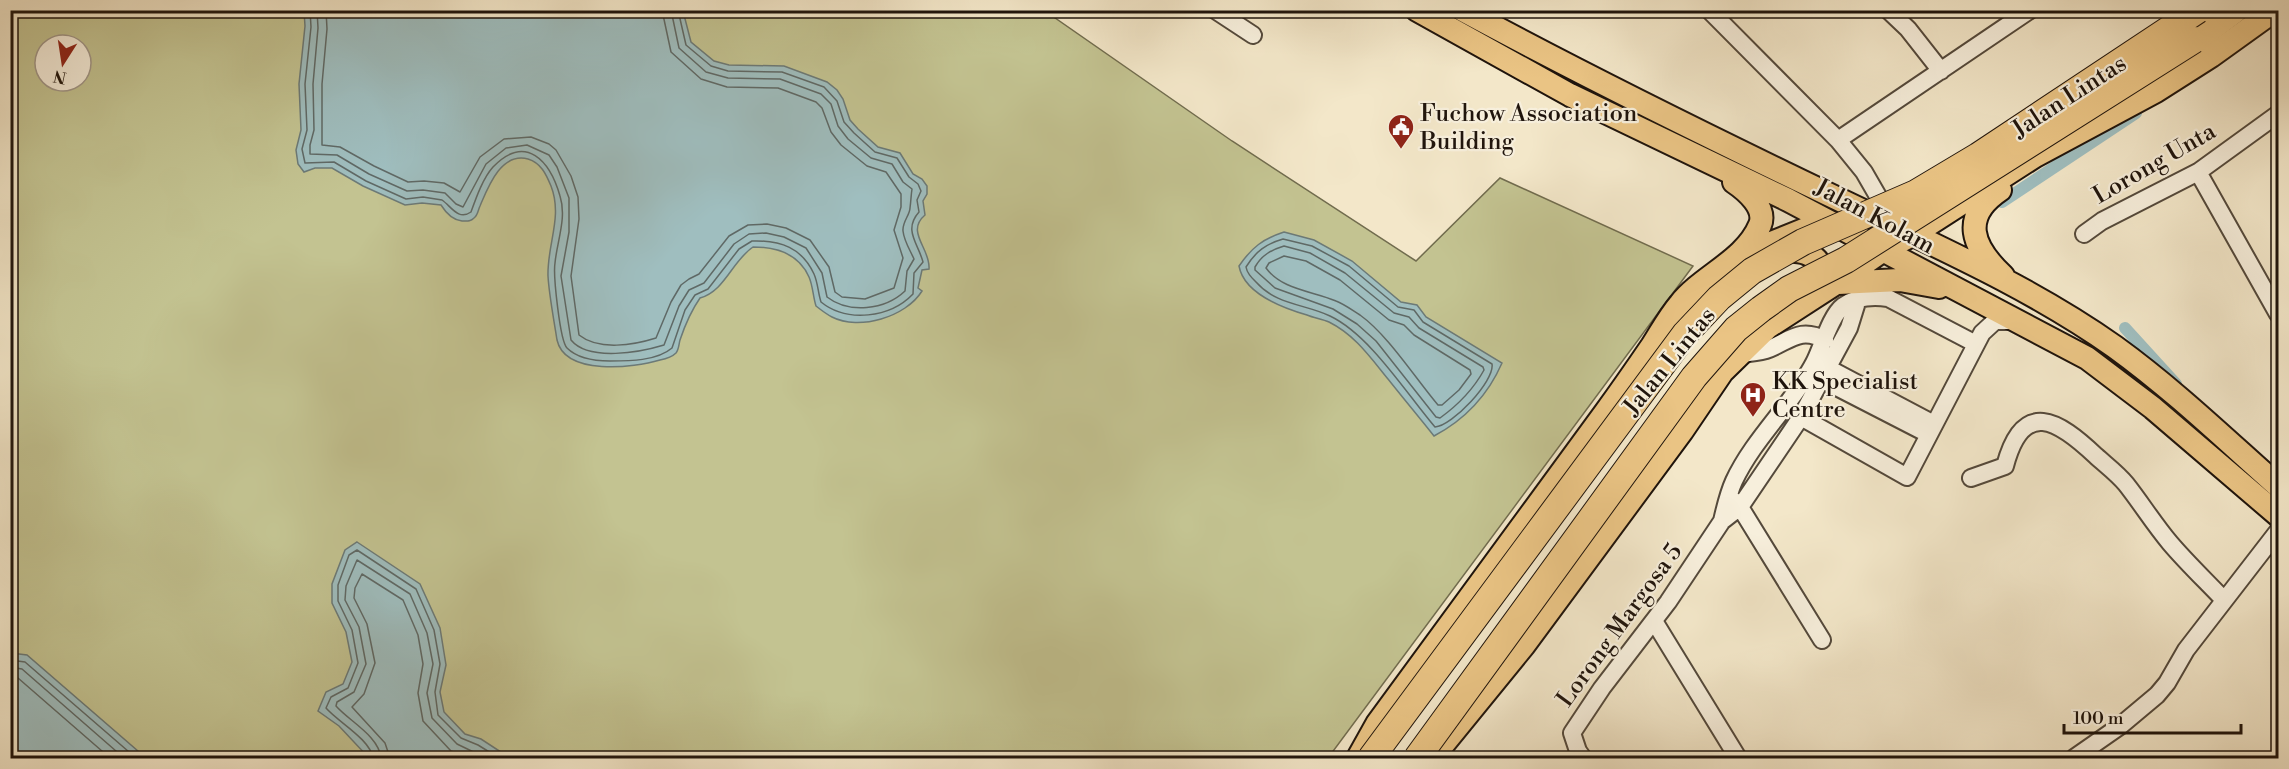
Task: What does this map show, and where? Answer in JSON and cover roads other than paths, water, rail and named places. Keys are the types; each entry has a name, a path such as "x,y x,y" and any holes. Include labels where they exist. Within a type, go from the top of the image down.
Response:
{"highway":[{"name":"Jalan Lintas","path":"1371,759 1685,334 1719,298 1752,271 1803,242 1916,193 1978,156 2198,10"},
{"name":"Jalan Lintas","path":"1418,759 1694,377 1736,329 1790,289 1846,260 2194,40 2234,10"}],"main road":[{"name":"Jalan Kolam","path":"1417,10 1570,95 1826,220 2086,358 2111,375 2207,453 2278,515"},
{"name":"Jalan Kolam","path":"1463,10 1580,74 1971,264 2051,306 2114,346 2150,373 2278,486"},
{"name":"Jalan Lintas","path":"1737,256 1759,249 1926,177 2183,10"},
{"name":"Jalan Lintas","path":"1432,759 1524,645 1682,431 1722,372 1768,327 1836,284 1882,251 1912,235 2035,156 2156,91 2221,50 2275,10"},
{"path":"2014,287 1992,266 1974,237 1980,210 1992,195 2111,123 2156,91"},
{"path":"1752,157 1784,186 1783,191 1773,194"},
{"path":"1358,759 1377,724 1633,375 1680,304 1705,280 1737,256 1755,234 1761,222 1760,211 1756,203 1744,189 1708,164"},
{"path":"1971,264 1963,243 1960,224 1973,196"},
{"path":"1759,249 1808,254 1819,262 1822,272 1820,281 1789,313"},
{"path":"1836,284 1900,280 1956,289"}],"street":[{"path":"1215,10 1253,35"},
{"path":"1709,10 1838,140 1864,172 1879,198"},
{"path":"1888,10 1908,28 1941,71"},
{"path":"1838,140 2030,10"},
{"name":"Lorong Unta","path":"2084,234 2102,221 2198,172 2278,114"},
{"path":"2198,172 2278,314"},
{"path":"1821,370 1825,340 1842,306 1858,299 1875,296 1888,298 1976,344"},
{"path":"1821,370 1848,329 1858,299"},
{"path":"1801,417 1907,477 1988,325 1995,321 2019,322"},
{"path":"1742,354 1765,350 1800,334 1810,334 1825,340"},
{"path":"1821,370 1931,429"},
{"name":"Lorong Margosa 5","path":"1583,759 1572,733 1602,688 1654,621 1734,501 1801,417 1821,370"},
{"name":"Lorong Margosa 5","path":"1734,501 1734,480 1797,392 1821,370"},
{"path":"1971,478 2006,466 2017,435 2026,426 2040,421 2056,423 2082,442 2124,482 2169,542 2224,600"},
{"path":"1734,501 1822,640"},
{"path":"2074,759 2120,726 2167,683 2186,650 2278,531"},
{"path":"1654,621 1738,759"}],"water":[{"path":"304,11 683,11 691,42 714,61 729,65 784,66 827,82 843,99 850,120 858,129 878,147 900,153 913,174 922,179 927,186 927,194 923,201 925,215 917,228 929,262 929,269 922,270 918,288 922,291 905,308 881,319 868,322 843,321 830,316 816,306 809,277 805,269 793,257 779,250 753,247 739,260 716,289 700,298 673,356 648,363 618,367 586,364 573,359 563,352 557,340 548,276 555,220 554,197 547,177 536,163 519,158 503,166 492,181 476,215 467,221 452,218 441,205 422,203 405,205 363,186 332,168 315,168 304,172 298,164 296,150 301,130 299,84 305,26"},
{"path":"1284,232 1314,240 1352,261 1401,302 1417,305 1426,317 1502,363 1483,396 1466,414 1434,436 1368,355 1347,333 1329,322 1276,304 1256,292 1242,276 1239,266 1258,245"},
{"path":"357,542 420,584 440,628 446,665 440,692 444,712 465,734 481,739 510,758 369,758 339,726 318,711 326,692 343,684 352,662 346,632 332,603 332,584 345,550"},
{"path":"11,653 27,655 146,758 11,758"}],"waterway":[{"path":"2002,202 2136,113"},
{"path":"2125,328 2176,384"}],"place":[{"name":"Fuchow Association Building","path":"1401,150"},
{"name":"KK Specialist Centre","path":"1753,418"}]}
